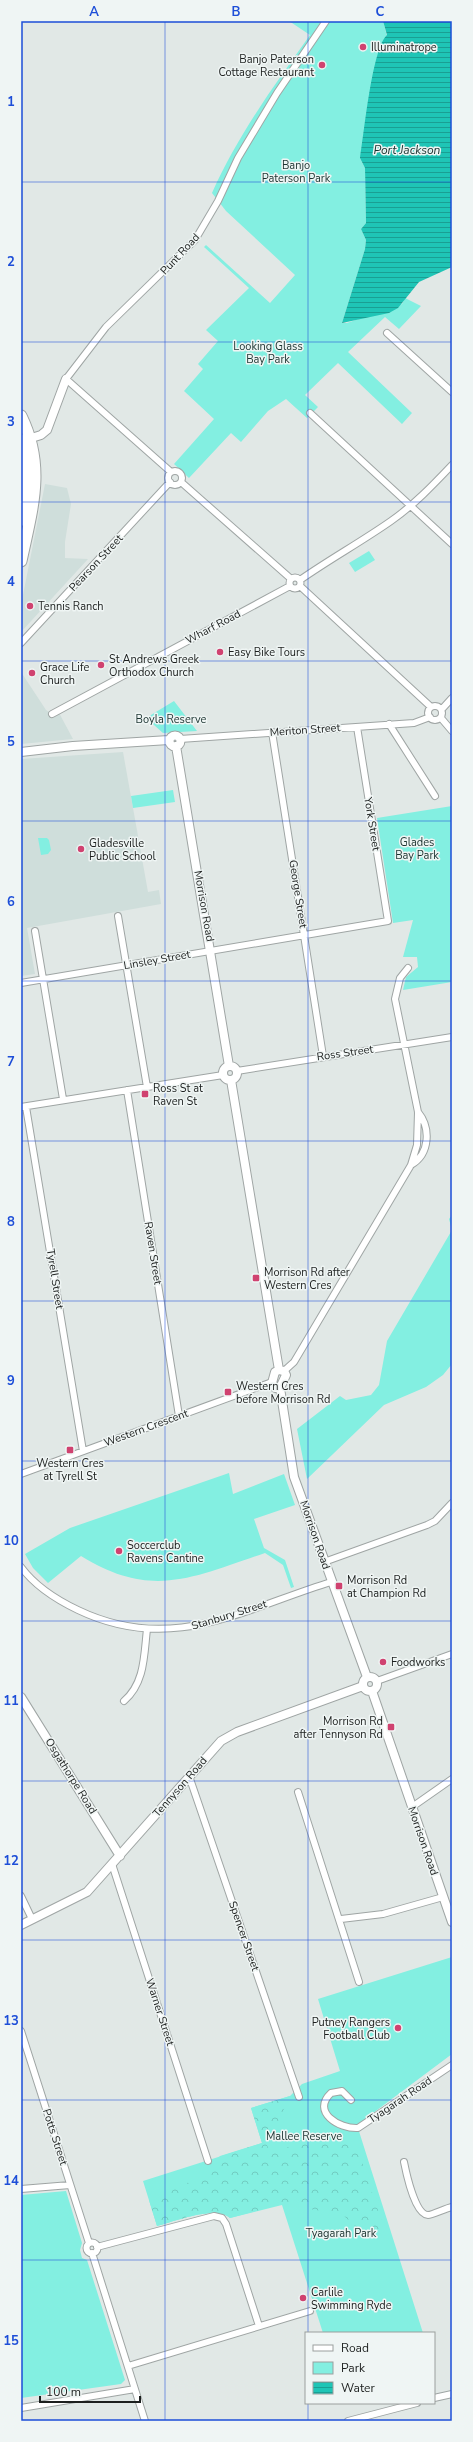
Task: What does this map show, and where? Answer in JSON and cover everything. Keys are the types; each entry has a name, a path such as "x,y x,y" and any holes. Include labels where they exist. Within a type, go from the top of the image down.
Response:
{"highway":[{"path":"21,416 24,440 24,484 21,523"},
{"path":"21,561 36,474 24,440"}],"street":[{"name":"Punt Road","path":"24,440 46,430 66,379 106,327 195,240 218,201 238,158 277,93 326,21"},
{"path":"387,333 452,392"},
{"path":"66,379 170,472 174,471 180,473 180,482 290,578 300,583 430,707 442,709"},
{"path":"310,413 452,544"},
{"path":"290,578 288,583 290,586 300,583 332,557 391,521 410,506 452,465"},
{"path":"170,472 168,476 170,482 174,485 180,482"},
{"name":"Pearson Street","path":"21,643 170,482"},
{"name":"Wharf Road","path":"52,714 290,586"},
{"path":"442,709 452,698"},
{"path":"430,707 428,713 430,717 441,718 452,731"},
{"path":"441,718 443,715 442,709"},
{"name":"Meriton Street","path":"178,743 272,732 414,723 430,717"},
{"path":"389,724 435,796"},
{"name":"York Street","path":"357,726 388,921"},
{"name":"George Street","path":"272,732 323,1056"},
{"path":"21,752 169,740 174,735 178,743"},
{"name":"Morrison Road","path":"178,743 229,1066"},
{"path":"21,748 32,750"},
{"path":"118,916 128,964 147,1087"},
{"name":"Linsley Street","path":"21,983 388,921"},
{"path":"35,931 63,1100"},
{"path":"24,1107 223,1075 231,1080 281,1371 286,1377 280,1388 275,1388 272,1382 281,1371 294,1362 411,1165 417,1145 418,1112 395,998 400,978 408,968"},
{"name":"Ross Street","path":"237,1071 323,1056 452,1037"},
{"path":"223,1075 224,1070 229,1066 234,1067 237,1071 236,1078 231,1080"},
{"name":"Raven Street","path":"127,1090 179,1416"},
{"name":"Tyrell Street","path":"24,1107 83,1451"},
{"path":"411,1165 420,1160 426,1148 424,1120 418,1112"},
{"name":"Western Crescent","path":"21,1474 272,1382"},
{"name":"Morrison Road","path":"280,1388 294,1476 331,1582 367,1678"},
{"path":"324,1562 436,1521 452,1503"},
{"name":"Stanbury Street","path":"21,1567 23,1575 50,1594 86,1614 108,1622 147,1629 172,1629 205,1625 331,1582"},
{"path":"124,1701 133,1692 141,1678 147,1629"},
{"path":"376,1681 452,1654"},
{"path":"367,1678 374,1678 376,1681 376,1687 372,1691 366,1690 363,1686 363,1682 367,1678"},
{"name":"Tennyson Road","path":"21,1925 87,1892 212,1750 230,1735 363,1686"},
{"name":"Morrison Road","path":"372,1691 452,1922"},
{"name":"Osgathorpe Road","path":"21,1697 120,1856"},
{"name":"Spencer Street","path":"189,1776 299,2097"},
{"path":"412,1807 452,1779"},
{"path":"298,1792 341,1919 359,1982"},
{"name":"Warner Street","path":"112,1864 208,2161"},
{"path":"21,1896 32,1919"},
{"path":"341,1919 383,1914 443,1897"},
{"name":"Potts Street","path":"21,2031 89,2242 86,2248 92,2253"},
{"name":"Tyagarah Road","path":"351,2100 342,2092 331,2092 326,2100 326,2112 330,2119 341,2127 358,2128 452,2065"},
{"path":"404,2162 409,2186 419,2209 429,2215 452,2207"},
{"path":"21,2188 70,2185"},
{"path":"145,2421 92,2253 97,2247 214,2216 222,2218 226,2224 259,2326"},
{"path":"89,2242 94,2243 97,2247"},
{"path":"128,2366 310,2312"},
{"path":"21,2408 135,2389"},
{"path":"435,2398 452,2394"},
{"path":"348,2421 413,2404"}],"shaded area":[{"path":"45,484 67,488 71,504 65,542 65,558 88,559 21,632 21,605"},
{"path":"21,672 46,710 52,714 58,711 73,739 21,744"},
{"name":"Gladesville Public School","path":"123,752 148,892 159,890 161,904 27,928 35,974 21,976 21,759"}],"green space":[{"path":"289,21 383,21 387,36 360,158 365,168 366,223 361,229 366,240 365,249 342,323 347,323 402,304 405,298 421,306 399,329 385,317 348,352 412,413 402,424 338,363 305,395 318,407 307,418 286,399 268,411 241,442 231,433 189,478 174,464 214,419 184,391 203,369 198,364 218,341 206,330 249,288 204,247 206,245 270,303 295,275 226,211 212,193 245,131 310,35"},
{"path":"369,551 375,560 355,572 349,563"},
{"name":"Boyla Reserve","path":"174,701 197,731 163,733 146,718"},
{"path":"173,790 175,802 133,808 131,796"},
{"name":"Glades Bay Park","path":"452,806 452,982 403,990 406,977 418,967 417,957 403,957 413,920 393,923 377,818"},
{"path":"38,838 47,838 49,840 51,850 48,854 41,855"},
{"path":"452,1215 452,1230 449,1219"},
{"path":"452,1230 452,1364 443,1375 426,1387 384,1405 307,1479 297,1429 340,1396 346,1400 371,1395 379,1385 387,1341"},
{"path":"229,1473 233,1494 284,1474 295,1505 254,1519 264,1548 285,1560 294,1587 291,1588 283,1565 265,1553 194,1576 173,1580 152,1581 130,1577 106,1569 81,1556 48,1583 33,1568 25,1554 70,1528"},
{"name":"Tyagarah Park","path":"452,1957 452,2054 357,2125 423,2332 323,2332 282,2205 230,2218 223,2214 215,2213 195,2215 157,2226 143,2181 262,2143 251,2108 290,2096 302,2084 340,2071 318,1999"},
{"name":"Mallee Reserve","path":"290,2096 267,2145 271,2154 315,2136 355,2141 384,2228 367,2238 343,2215 282,2204 230,2218 224,2214 215,2213 195,2215 157,2226 149,2200 203,2176 220,2156 262,2143 251,2108"},
{"path":"66,2191 82,2243 80,2250 82,2258 87,2260 125,2380 121,2384 21,2398 21,2195"}],"water":[{"name":"Port Jackson","path":"383,21 452,21 452,267 419,282 398,308 389,313 342,323 365,249 366,240 361,229 366,223 365,168 360,158 373,74 377,56 387,35"}],"place":[{"name":"Illuminatrope","path":"363,47"},
{"name":"Banjo Paterson Cottage Restaurant","path":"322,65"},
{"name":"Tennis Ranch","path":"30,606"},
{"name":"Easy Bike Tours","path":"220,652"},
{"name":"St Andrews Greek Orthodox Church","path":"101,665"},
{"name":"Grace Life Church","path":"32,673"},
{"name":"Gladesville Public School","path":"81,849"},
{"name":"Ross St at Raven St","path":"145,1094"},
{"name":"Morrison Rd after Western Cres","path":"256,1278"},
{"name":"Western Cres before Morrison Rd","path":"228,1392"},
{"name":"Western Cres at Tyrell St","path":"70,1450"},
{"name":"Soccerclub Ravens Cantine","path":"119,1551"},
{"name":"Morrison Rd at Champion Rd","path":"339,1586"},
{"name":"Foodworks","path":"383,1662"},
{"name":"Morrison Rd after Tennyson Rd","path":"391,1727"},
{"name":"Putney Rangers Football Club","path":"398,2028"},
{"name":"Carlile Swimming Ryde","path":"303,2298"}],"park label":[{"name":"Banjo Paterson Park","path":"296,171"},
{"name":"Looking Glass Bay Park","path":"268,352"}]}
